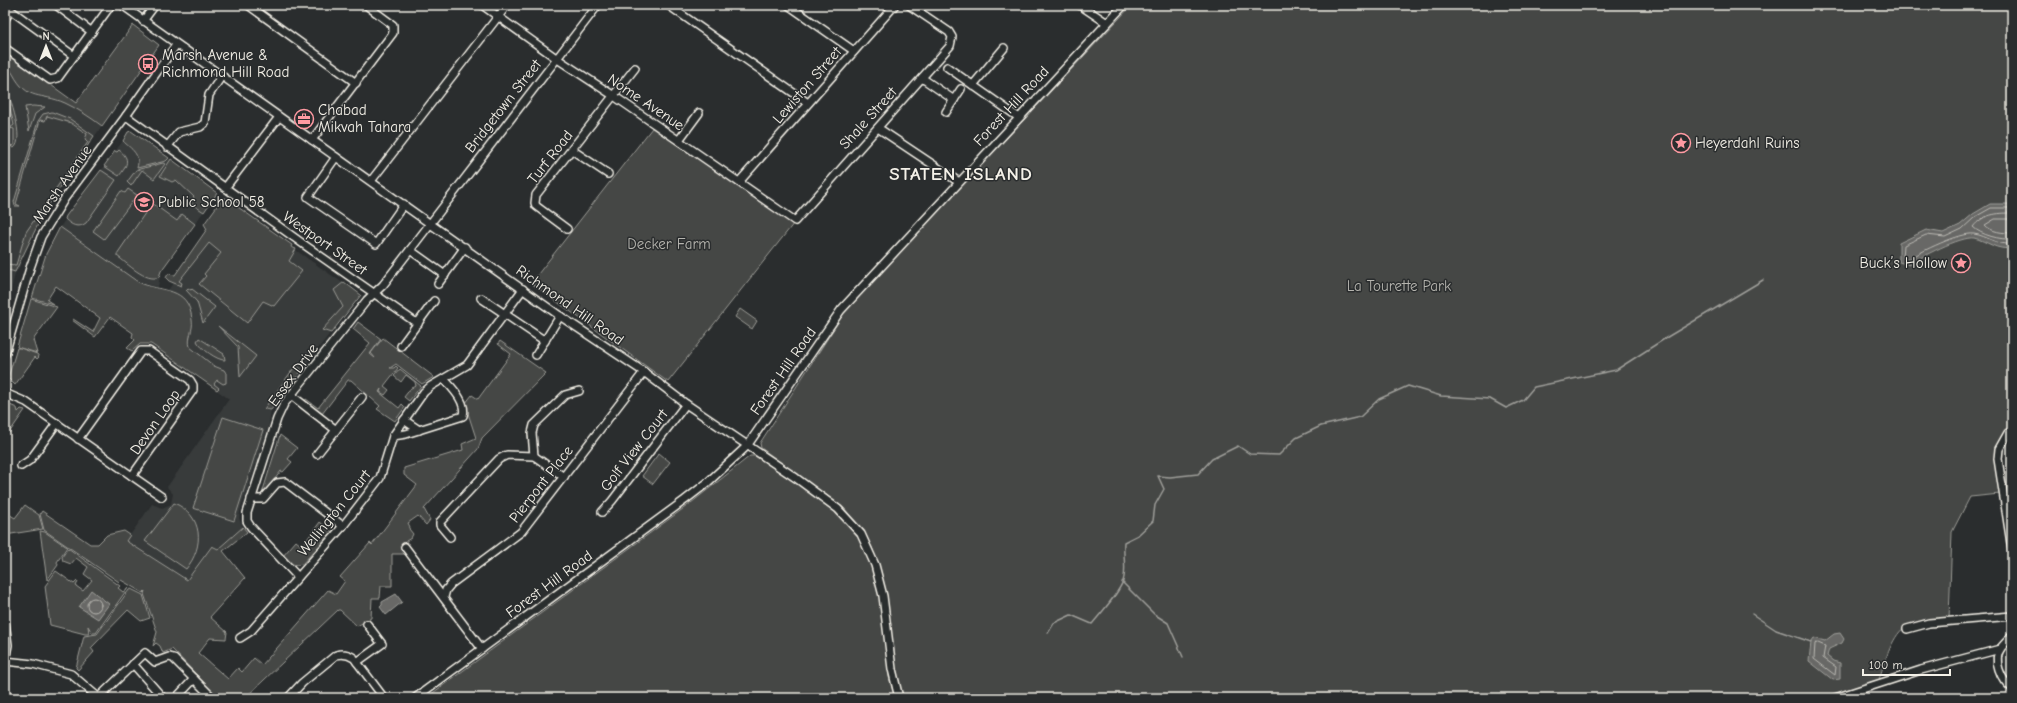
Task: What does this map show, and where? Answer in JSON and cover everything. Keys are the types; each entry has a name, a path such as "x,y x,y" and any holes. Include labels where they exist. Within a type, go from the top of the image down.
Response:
{"street":[{"path":"56,5 92,32"},
{"path":"5,48 52,80 58,78 111,5"},
{"name":"Richmond Hill Road","path":"122,5 176,45 523,288 560,316 644,372 686,404 822,496 851,521 861,534 875,566 883,596 892,669 899,698"},
{"path":"143,21 155,5"},
{"path":"248,5 356,83"},
{"path":"312,140 393,33 393,25 366,5"},
{"name":"Nome Avenue","path":"482,5 556,58 614,96 795,221"},
{"path":"371,181 507,5"},
{"name":"Bridgetown Street","path":"430,222 598,5"},
{"path":"668,5 808,103"},
{"path":"788,5 854,51"},
{"name":"Lewiston Street","path":"739,182 895,5"},
{"name":"Shale Street","path":"795,221 950,46 952,37 949,32 909,5"},
{"path":"1080,5 1107,23"},
{"name":"Forest Hill Road","path":"415,698 707,483 747,446 841,310 1018,117 1124,5"},
{"path":"5,19 8,8 74,56"},
{"name":"Marsh Avenue","path":"5,354 30,268 42,237 65,198 126,116 176,45"},
{"path":"973,85 1004,48"},
{"path":"947,67 1018,117"},
{"name":"Turf Road","path":"567,229 539,210 535,203 536,194 635,68"},
{"path":"168,147 179,132 200,127 205,123 209,95 221,76"},
{"path":"922,78 954,100"},
{"path":"946,112 961,89"},
{"path":"678,140 699,113"},
{"name":"Westport Street","path":"126,116 225,188 418,324"},
{"path":"225,188 279,117"},
{"path":"878,128 959,182"},
{"path":"572,150 608,174"},
{"path":"336,157 308,198 376,244 404,204"},
{"name":"Essex Drive","path":"298,577 249,524 247,513 277,418 284,404 291,395 410,250 430,222"},
{"path":"438,284 465,247"},
{"path":"410,250 445,275"},
{"name":"Wellington Court","path":"240,638 251,631 343,526 380,478 393,436 427,388 467,365 523,288"},
{"path":"481,298 504,315 545,341"},
{"path":"401,346 434,301"},
{"path":"536,354 560,316"},
{"name":"Devon Loop","path":"78,438 141,351 149,351 190,380 194,385 132,476"},
{"name":"Pierpont Place","path":"444,597 446,590 451,584 521,532 644,372"},
{"path":"393,436 406,434 463,415 458,394 444,379"},
{"path":"534,456 532,433 534,425 565,396 579,391"},
{"path":"5,393 26,402 162,497"},
{"path":"291,395 336,430"},
{"path":"317,454 362,397"},
{"name":"Golf View Court","path":"602,512 615,498 686,404"},
{"path":"404,420 419,430"},
{"path":"21,466 30,460 57,423"},
{"path":"2008,433 1999,449 1998,459 2010,528 2012,550"},
{"path":"450,537 440,525 440,522 499,459 507,455 534,456 564,476"},
{"path":"252,499 263,499 277,483 285,482 343,526"},
{"path":"404,547 444,597 482,650"},
{"path":"1907,629 1929,623 2012,616"},
{"path":"5,622 8,645 5,661 33,664 71,674 98,698 145,653 155,662 169,657 173,658 210,695 210,698"},
{"path":"357,662 382,644 367,624"},
{"path":"1835,698 1921,670 2000,649 2012,636"},
{"path":"2000,649 1998,662 2001,674 2012,688"},
{"path":"288,698 336,655 341,654 350,655 357,662 384,698"},
{"path":"132,664 163,698"},
{"path":"176,698 194,679"}],"shaded area":[{"path":"5,57 102,126 58,188 37,224 18,270 16,270 5,314"},
{"name":"Public School 58","path":"130,131 217,193 161,271 158,287 138,282 60,227"},
{"path":"228,203 360,295 271,409 269,425 240,512 239,518 243,527 218,549 212,546 187,580 126,541 152,504 162,508 171,504 173,494 167,487 229,399 138,334"}],"green space":[{"name":"La Tourette Park","path":"1132,5 2012,5 2012,426 1998,444 2000,494 1970,497 1952,532 1949,619 1920,621 1904,628 1892,644 1879,680 1823,698 903,698 895,672 888,606 882,578 872,547 864,533 844,508 761,448 760,443 844,313 857,297"},
{"path":"133,25 159,45 102,126 84,113 65,103 29,93 19,83 6,61 5,52 76,103"},
{"path":"5,86 16,118 18,136 17,143 14,148 10,146 14,145 14,129 10,128 14,125 7,96 5,96"},
{"path":"25,107 45,107 35,114 29,131"},
{"path":"52,112 70,119 94,136 44,212 15,272 5,269 5,264 16,265 26,232 88,142 85,139 87,134 71,123 47,116 45,121 40,120 16,204 20,206 15,206 14,202 38,121 43,114"},
{"name":"Decker Farm","path":"652,128 794,223 668,382 531,283"},
{"path":"131,131 169,158 166,161 137,168 138,159 136,155 123,141 128,132"},
{"path":"119,150 125,156 126,166 119,176 104,166 115,151 117,152"},
{"path":"171,159 217,193 204,212 190,203 194,197 176,180 172,182 160,176"},
{"path":"163,163 165,164 154,179 142,170 131,186 127,182 136,170"},
{"path":"101,170 116,180 86,223 77,226 70,223 65,219 66,216"},
{"path":"128,189 137,195 104,239 93,231 121,191 125,193"},
{"path":"225,198 292,245 291,247 296,249 289,261 302,271 274,306 263,301 247,323 199,284 206,276 204,274 221,253 209,243 179,281 182,283 181,286 169,281 166,278 168,274 175,275 207,229 204,224 222,199"},
{"path":"152,203 177,221 182,214 195,224 161,271 159,277 154,278 143,275 117,256"},
{"path":"60,227 138,282 180,295 186,301 190,309 192,327 189,340 190,347 214,366 224,370 226,373 226,383 223,384 217,380 214,384 219,388 217,390 151,344 140,344 132,351 127,348 135,340 132,337 133,333 110,317 95,337 72,320 73,319 93,332 100,318 56,286 47,300 53,304 32,298 46,254"},
{"path":"344,282 361,295 331,333 322,330 343,307 334,290"},
{"path":"188,288 191,290 192,289 215,307 203,323 197,302 186,290"},
{"path":"31,299 57,307 33,340 37,353 17,347"},
{"path":"740,309 757,321 752,329 735,317"},
{"path":"358,322 381,339 370,354 375,358 371,353 383,338 434,377 422,384 396,364 390,368 394,368 396,366 398,368 384,386 389,390 385,395 380,392 381,389 379,392 399,408 402,404 405,407 395,421 377,409 380,406 351,380 348,380 322,414 305,401 306,399 318,408 370,343 353,329"},
{"path":"218,326 256,356 240,377 238,347"},
{"path":"199,338 224,354 225,360 214,356 205,350 197,341"},
{"path":"500,341 546,373 482,438 478,449 424,509 430,520 426,525 418,516 408,523 410,527 409,529 413,534 411,538 406,541 407,554 392,554 392,586 381,586 380,598 372,598 371,618 357,626 340,610 338,610 245,698 216,698 217,696 172,649 163,653 160,646 156,643 153,646 157,632 144,594 145,591 143,593 121,580 119,582 44,530 40,514 42,511 90,544 98,544 107,535 124,531 130,535 126,541 187,580 212,546 218,549 243,527 247,532 223,551 245,578 210,617 227,632 226,639 210,638 198,653 228,679 238,668 242,672 254,658 262,665 328,590 336,594 345,581 340,577 370,543 372,545 417,485 404,475 404,468 463,450 462,444 476,438 465,404 472,395 478,399 511,354 498,344"},
{"path":"17,348 37,354 39,357 37,359 35,357 15,385 8,378"},
{"path":"296,365 302,370 271,410 264,409"},
{"path":"400,369 421,386 409,401 404,397 411,388 416,386 415,382 406,375 401,382 394,376"},
{"path":"5,403 17,408 18,412 21,409 25,410 9,433 5,433"},
{"path":"223,417 263,430 234,521 193,508"},
{"path":"280,435 297,448 288,459 292,462 283,472 281,471 261,497"},
{"path":"659,453 670,462 653,484 642,476"},
{"path":"750,456 755,456 813,493 854,528 872,566 880,598 889,677 895,698 426,698 691,503"},
{"path":"174,503 184,508 191,515 196,523 198,532 196,551 186,569 145,541"},
{"path":"25,505 39,515 43,529 5,535 5,515 7,513 15,518"},
{"path":"320,522 332,532 302,564 296,565 289,562 283,556 296,541 302,546"},
{"path":"40,531 45,532 67,547 57,562 58,565 47,580"},
{"path":"68,548 120,586 118,588 123,592 128,588 96,633 92,633 88,626 89,634 85,634 50,625 45,586 56,571 74,584 77,581 76,586 83,591 92,580 84,574 88,567 76,558 71,564 63,561 62,557"},
{"path":"131,589 143,595 150,618 141,621 128,610 91,648 94,652 78,670 76,668 84,636 97,634"}],"water":[{"path":"1990,204 2012,204 2012,248 2007,249 1997,247 1979,239 1968,238 1941,248 1909,265 1899,262 1899,243 1926,230 1943,233 1960,225 1973,214"},
{"path":"91,590 109,604 98,619 79,607"},
{"path":"396,594 402,602 386,615 380,607 382,602"},
{"path":"1840,633 1844,639 1842,643 1829,649 1827,656 1833,661 1840,663 1840,679 1833,680 1809,661 1811,642 1814,638 1825,641 1834,634"}],"waterway":[{"path":"1048,633 1054,623 1071,615 1092,624 1116,595 1124,577 1124,542 1138,535 1153,521 1155,505 1164,489 1158,476 1170,477 1198,474 1212,459 1238,446 1250,454 1279,455 1296,438 1321,426 1360,417 1379,399 1408,386 1441,396 1490,399 1506,408 1523,400 1534,387 1616,370 1669,336 1763,280"},
{"path":"1122,582 1154,614 1168,623 1183,657"},
{"path":"1752,614 1776,630 1811,642"}],"place":[{"name":"Marsh Avenue & Richmond Hill Road","path":"148,64"},
{"name":"Chabad Mikvah Tahara","path":"304,119"},
{"name":"Heyerdahl Ruins","path":"1681,143"},
{"name":"Public School 58","path":"144,202"},
{"name":"Buck’s Hollow","path":"1961,263"}],"district":[{"name":"STATEN ISLAND","path":"961,173"}]}
